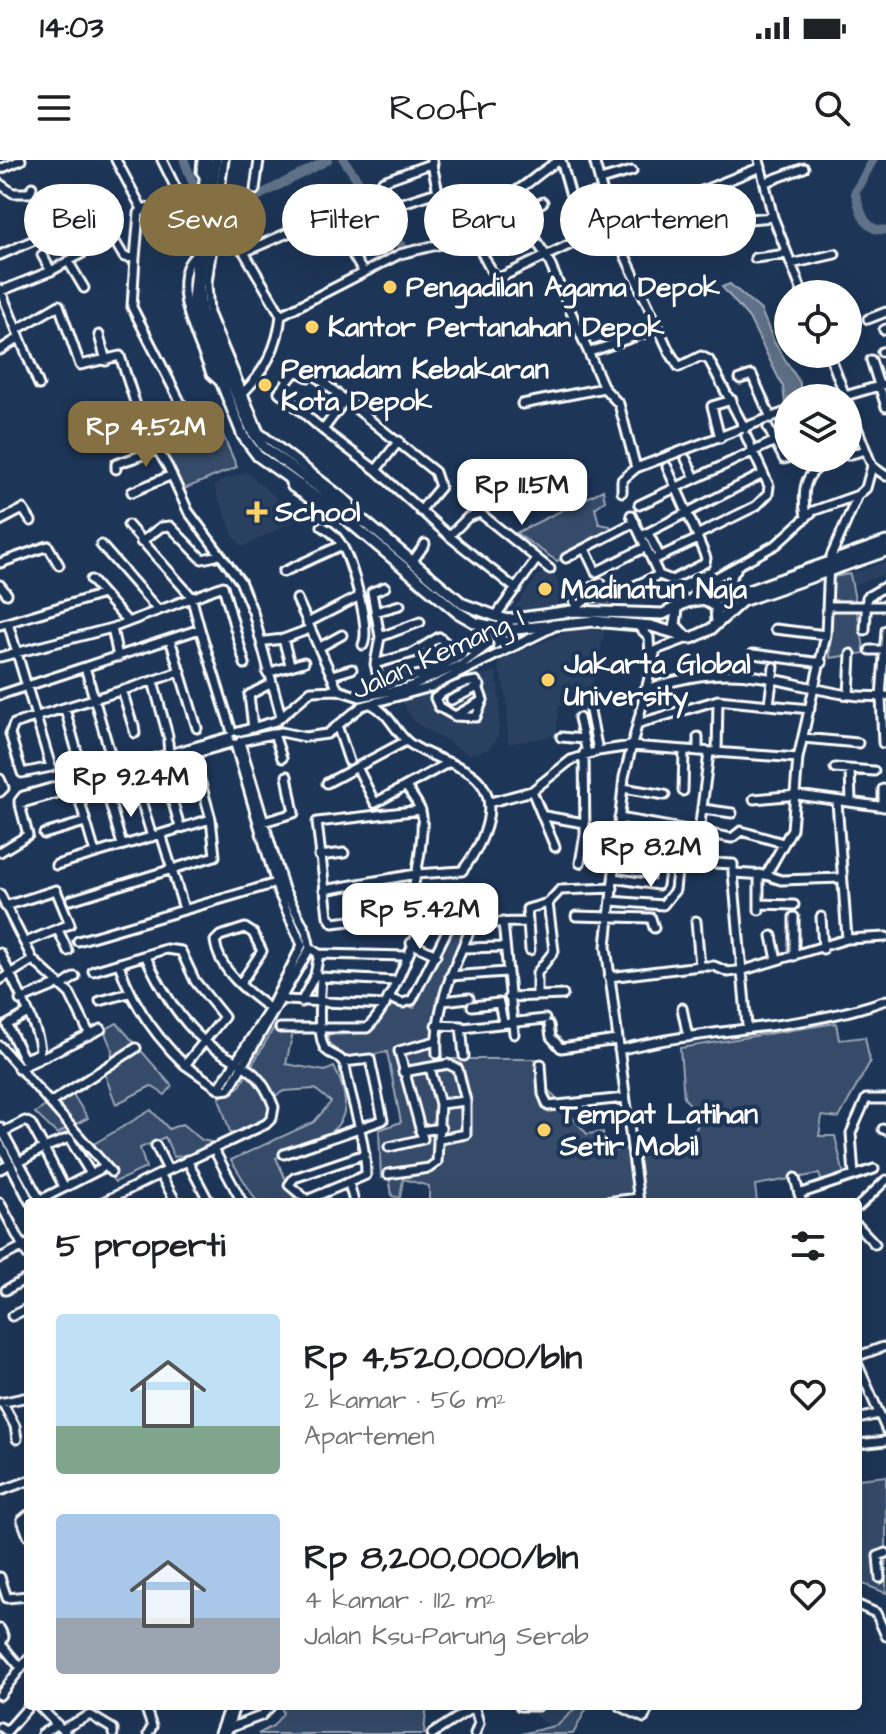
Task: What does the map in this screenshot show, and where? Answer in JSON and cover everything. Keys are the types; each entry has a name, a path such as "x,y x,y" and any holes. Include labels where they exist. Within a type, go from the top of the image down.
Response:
{"main road":[{"path":"205,160 208,179 199,287 201,312 240,395 238,412 252,450 288,478 345,508 457,612 485,626 507,630 563,622 634,624 688,638 698,636 717,623 742,601 886,542"},
{"path":"206,184 216,160"},
{"path":"195,256 192,309 220,382 264,447 463,604 495,617 517,620 574,608 672,611 687,602 743,592 886,551"},
{"path":"703,599 716,607 717,623"},
{"path":"672,611 675,625 688,638"}],"street":[{"path":"0,169 21,160"},
{"path":"116,160 140,205"},
{"path":"162,160 176,184"},
{"path":"221,184 224,160"},
{"path":"256,184 259,160"},
{"path":"530,184 540,169 561,160 568,184"},
{"path":"594,160 601,184"},
{"path":"383,181 432,162 436,184"},
{"path":"713,184 760,164 773,217 797,280"},
{"path":"766,182 804,168"},
{"path":"600,180 632,171"},
{"path":"0,184 17,194 24,193"},
{"path":"140,212 132,307 191,423"},
{"path":"756,218 773,217"},
{"path":"266,242 320,219 338,230 363,272"},
{"path":"39,385 0,290 51,271 109,238 114,240 124,257 135,258"},
{"path":"0,255 24,244"},
{"path":"281,315 400,254 424,248"},
{"path":"484,256 496,278 560,250"},
{"path":"544,252 604,388 619,404 636,468"},
{"path":"755,258 787,254"},
{"path":"791,264 835,254"},
{"path":"43,256 51,271"},
{"path":"212,256 207,301 240,395 259,432 345,508"},
{"path":"240,395 275,349 281,315 246,256"},
{"path":"625,256 679,367 705,357 732,400 769,486 762,502 656,558"},
{"path":"68,261 84,288"},
{"path":"0,350 18,333 59,305 80,365 120,356 142,424 193,519 240,581 253,612 278,718 282,758"},
{"path":"868,319 886,312"},
{"path":"590,352 659,328"},
{"path":"99,335 106,361"},
{"path":"871,360 883,385 886,407"},
{"path":"308,377 296,371 279,392 516,589"},
{"path":"740,379 752,375 771,418"},
{"path":"319,379 399,441 438,477 440,487 420,511"},
{"path":"862,393 883,385"},
{"path":"522,404 604,388"},
{"path":"323,430 346,399"},
{"path":"720,438 712,406 732,400"},
{"path":"622,492 622,480 636,468 720,438 746,433 774,417"},
{"path":"639,505 773,440 768,428"},
{"path":"376,470 399,441"},
{"path":"794,905 759,907 763,874 792,829 798,758 826,635 829,566 858,495 871,480 872,466 862,441"},
{"path":"116,469 116,464 157,450"},
{"path":"862,451 866,450"},
{"path":"686,459 695,478"},
{"path":"872,466 886,476"},
{"path":"601,583 572,596 574,608 590,597 608,596 659,575 672,580 705,563 690,513 667,467"},
{"path":"806,518 802,489 815,472"},
{"path":"645,534 763,474"},
{"path":"132,492 172,475"},
{"path":"687,602 711,580 777,544 821,507 858,495"},
{"path":"0,521 23,509 31,521"},
{"path":"449,536 468,517 480,513 550,569"},
{"path":"566,558 633,518 645,534 656,558 659,575"},
{"path":"119,964 129,993 162,1042 185,1065 219,1088 229,1089 241,1062 310,948 309,938 284,889 191,596 128,525"},
{"path":"141,542 161,527 170,526 202,559 216,556"},
{"path":"322,526 342,545 366,635 363,645"},
{"path":"645,534 646,547 656,558"},
{"path":"412,562 425,544"},
{"path":"101,545 158,610"},
{"path":"283,572 342,545"},
{"path":"0,563 48,546 59,565"},
{"path":"596,572 646,547"},
{"path":"585,549 608,596"},
{"path":"495,617 537,559"},
{"path":"741,566 730,581 732,587 743,592"},
{"path":"91,580 127,621"},
{"path":"0,585 7,594"},
{"path":"0,657 112,628 227,585 245,664"},
{"path":"865,630 864,608 871,593 886,586"},
{"path":"385,587 372,592 380,637 375,664 379,681 386,683 428,673 461,656 461,652"},
{"path":"103,594 4,624 17,652 36,718 51,767 22,773 10,729 14,724 36,718 94,700 181,671"},
{"path":"266,641 283,639 358,597"},
{"path":"297,599 338,690"},
{"path":"375,612 400,605"},
{"path":"828,606 886,606"},
{"path":"380,637 420,622"},
{"name":"Jalan Kemang I","path":"19,804 23,796 169,754 235,739 278,733 305,737 338,728 372,700 446,676 563,622"},
{"path":"634,624 649,637 650,667 623,788 606,946 638,1198"},
{"name":"Jalan Kemang I","path":"446,676 488,645 485,626"},
{"path":"112,628 118,657"},
{"path":"0,695 200,629"},
{"path":"775,629 826,635"},
{"path":"885,743 883,696 886,630"},
{"path":"320,647 342,635"},
{"path":"375,664 413,653 439,637 470,660"},
{"path":"650,667 661,646 688,638"},
{"path":"170,639 197,728"},
{"path":"283,639 290,664"},
{"path":"870,650 885,650"},
{"path":"753,654 822,663"},
{"path":"849,695 851,654"},
{"path":"267,673 304,662"},
{"path":"85,667 110,753"},
{"path":"769,704 774,667"},
{"path":"332,675 352,669"},
{"path":"645,689 716,673 773,679 849,695 883,696"},
{"path":"446,676 453,686"},
{"path":"153,681 169,754"},
{"path":"476,681 480,686 483,700 476,717 455,716 439,707 435,698 453,686 476,681"},
{"path":"253,728 249,695 270,684"},
{"path":"451,700 480,686"},
{"path":"122,690 134,725"},
{"name":"Jalan Kemang I","path":"19,804 235,739 278,718 303,695 320,690 338,690 352,697 372,700"},
{"path":"442,693 463,710"},
{"path":"352,697 355,712"},
{"path":"372,700 389,715 406,741 446,764 473,775 498,800"},
{"path":"455,716 483,700"},
{"path":"637,724 718,700 810,709"},
{"path":"695,863 713,753 718,700"},
{"path":"65,709 79,759"},
{"path":"590,711 598,751"},
{"path":"579,718 586,753 580,863"},
{"path":"338,728 349,761"},
{"path":"561,737 584,739"},
{"path":"698,737 698,751"},
{"path":"803,738 858,743"},
{"path":"327,783 406,741"},
{"path":"498,800 532,791 586,753 631,746 798,758"},
{"path":"683,791 684,751"},
{"path":"357,767 374,803 407,788 446,764"},
{"path":"835,768 874,771"},
{"path":"850,770 851,802"},
{"path":"71,900 217,855 198,773"},
{"path":"262,822 294,813 287,776"},
{"path":"0,779 4,788 0,792"},
{"path":"167,782 180,827"},
{"path":"407,788 421,810 422,827 416,874 403,913 333,923 319,856 315,826 319,820 421,810"},
{"path":"623,788 665,795"},
{"path":"754,799 797,795 885,807 883,789"},
{"path":"138,790 152,837"},
{"path":"532,791 545,816 555,847"},
{"path":"324,890 463,869 498,800"},
{"path":"837,801 847,939"},
{"path":"110,803 122,845"},
{"path":"0,852 28,835 19,804"},
{"path":"81,805 95,853"},
{"path":"703,809 732,813"},
{"path":"545,816 584,823"},
{"path":"619,818 735,838 741,831 783,843"},
{"path":"56,865 211,819"},
{"path":"44,834 85,822"},
{"path":"262,822 276,883 302,945 272,1011"},
{"path":"161,834 184,909"},
{"path":"319,856 344,853"},
{"path":"668,861 733,864 747,1026"},
{"path":"611,901 663,905 675,890 678,862"},
{"path":"614,878 657,885 660,871"},
{"path":"733,873 763,874 781,880 842,878"},
{"path":"78,941 276,883"},
{"path":"530,950 527,909 548,903 560,890 613,888"},
{"path":"5,906 55,889 70,923 26,942"},
{"path":"0,894 33,960 74,1001 90,1035"},
{"path":"280,1028 367,1028 387,1001 432,896 459,907 458,916 412,1000 403,1003 387,1001 301,1002 286,1000"},
{"path":"537,996 537,973 554,951 548,903"},
{"path":"458,916 471,922 527,922"},
{"path":"576,916 651,918 654,928"},
{"path":"794,917 794,956"},
{"path":"821,917 823,949"},
{"path":"696,921 700,966"},
{"path":"437,1054 436,1025 450,976 471,922"},
{"path":"503,922 514,1034"},
{"path":"240,984 262,951 253,933 245,928 220,936 215,943 240,984 272,1011"},
{"path":"58,930 68,951"},
{"path":"772,936 777,960"},
{"path":"609,977 700,966 714,966 728,972 740,971 823,949 847,939 886,937"},
{"path":"411,943 436,955"},
{"path":"463,948 504,947"},
{"path":"310,948 319,954 406,956"},
{"path":"93,971 166,949 181,951 195,981 224,1017 185,1065"},
{"path":"0,953 28,1013 41,1048 24,1059 7,1025 28,1013"},
{"path":"308,1198 366,1176 365,1154 344,1062 325,1048 319,1002 319,954"},
{"path":"111,1198 266,1124 274,1113 268,1093 241,1062 204,1041 171,1002 146,957"},
{"path":"0,980 33,960"},
{"path":"450,976 506,972"},
{"path":"318,976 395,981"},
{"path":"301,1002 318,976"},
{"path":"20,1000 75,977"},
{"path":"100,1001 129,993"},
{"path":"509,997 563,995"},
{"path":"619,1050 747,1026 848,1014 886,1000"},
{"path":"443,1001 501,1004 503,1022"},
{"path":"682,1008 688,1037"},
{"path":"436,1025 455,1024 463,1028 513,1021 547,1022 551,1037 561,1048 617,1040"},
{"path":"463,1028 464,1056"},
{"path":"18,1069 101,1029"},
{"path":"389,1147 421,1141 400,1050 436,1041"},
{"path":"0,1046 111,1172"},
{"path":"50,1103 136,1048"},
{"path":"284,1154 382,1120 370,1059 344,1062"},
{"path":"403,1072 448,1064 456,1066 466,1101 465,1136 440,1139"},
{"path":"541,1064 544,1098 551,1107 625,1098"},
{"path":"388,1174 434,1166 441,1128 440,1104 430,1068"},
{"path":"854,1176 853,1124 866,1099 886,1099"},
{"path":"440,1104 466,1101"},
{"path":"28,1198 2,1129 27,1122 64,1187"},
{"path":"420,1131 441,1128"},
{"path":"0,1169 69,1138 91,1174"},
{"path":"220,1161 233,1139"},
{"path":"0,1144 39,1198"},
{"path":"156,1146 168,1170"},
{"path":"213,1148 240,1198"},
{"path":"301,1198 289,1182 365,1154"},
{"path":"187,1160 207,1198"},
{"path":"46,1198 101,1169"},
{"path":"795,1178 800,1198 874,1169"},
{"path":"160,1174 172,1198"},
{"path":"862,1200 876,1193 886,1180"},
{"path":"349,1183 353,1198"},
{"path":"0,1203 24,1242"},
{"path":"0,1224 9,1220"},
{"path":"862,1227 871,1221"},
{"path":"862,1229 875,1244"},
{"path":"0,1258 24,1246"},
{"path":"6,1290 24,1280"},
{"path":"12,1316 24,1310"},
{"path":"862,1355 885,1349"},
{"path":"862,1383 886,1429"},
{"path":"17,1439 15,1426 1,1403 24,1398"},
{"path":"862,1418 878,1414"},
{"path":"862,1444 886,1441"},
{"path":"0,1491 24,1482"},
{"path":"880,1578 879,1555 886,1553"},
{"path":"0,1577 3,1600 24,1597"},
{"path":"862,1606 874,1611 886,1636"},
{"path":"0,1629 4,1637 1,1643 21,1668"},
{"path":"0,1695 24,1664"},
{"path":"5,1731 25,1710"},
{"path":"43,1710 62,1729"},
{"path":"219,1734 231,1710"},
{"path":"228,1731 232,1710"},
{"path":"235,1710 244,1723"},
{"path":"228,1731 268,1710"},
{"path":"432,1734 444,1730 470,1710"},
{"path":"475,1734 479,1723 476,1710"},
{"path":"628,1710 644,1718 647,1710"},
{"path":"147,1712 152,1727 148,1734"},
{"path":"42,1734 62,1729 90,1715 113,1729 113,1734"}],"shaded area":[{"path":"730,284 761,310 774,342 774,368 790,368 800,384 782,384 749,318 722,287"},
{"path":"215,417 237,467 184,489 158,441"},
{"name":"School","path":"247,472 299,518 243,547 234,537 214,487 220,481"},
{"path":"603,490 605,501 595,508 599,524 610,526 614,536 557,561 516,533"},
{"path":"886,562 886,574 853,585 850,574"},
{"path":"552,570 567,601 521,612 515,607 539,575"},
{"path":"850,574 865,653 830,658 831,600 828,578"},
{"name":"Jakarta Global University","path":"575,629 605,630 589,699 558,707 557,735 508,744 507,699 497,661"},
{"path":"496,671 500,704 498,737 488,750 468,754 414,722 402,701"},
{"path":"457,918 472,925 442,988 436,1019 437,1056 443,1059 541,1059 543,1084 587,1134 603,1132 605,1152 691,1138 702,1117 684,1098 680,1048 836,1023 839,1040 865,1037 870,1062 839,1118 822,1116 819,1136 835,1136 845,1180 824,1188 819,1174 755,1185 757,1198 429,1198 429,1186 403,1179 400,1198 392,1196 389,1177 381,1178 379,1130 401,1122 387,1052 344,1059 328,1042 328,1035 367,1030 379,1020 390,999 414,1008"},
{"path":"117,1023 172,1086 165,1095 151,1086 116,1104 102,1067 111,1062 112,1050 104,1030"},
{"path":"276,1024 293,1032 286,1064 325,1071 334,1067 343,1088 345,1104 335,1128 324,1137 276,1158 294,1198 255,1198 231,1160 314,1122 331,1102 315,1089 284,1091 267,1100 270,1117 234,1144 219,1098 240,1086"},
{"path":"70,1090 88,1118 57,1134 35,1113"},
{"path":"151,1110 169,1129 182,1124 202,1140 220,1144 203,1152 174,1157 165,1137 140,1148 146,1168 115,1182 87,1148"},
{"path":"886,1476 886,1593 862,1584 862,1479"},
{"path":"282,1710 428,1710 424,1734 258,1734 273,1726"},
{"path":"529,1710 574,1710 559,1725 550,1727"},
{"path":"574,1710 586,1710 573,1734 521,1734 558,1725"}],"waterway":[{"path":"184,160 192,181 225,213 328,160"},
{"path":"344,160 360,184"},
{"path":"873,160 855,192 867,223 878,230 886,230"}],"place":[{"name":"Pengadilan Agama Depok","path":"390,287"},
{"name":"Kantor Pertanahan Depok","path":"312,327"},
{"name":"Pemadam Kebakaran Kota Depok","path":"265,385"},
{"name":"School","path":"257,512"},
{"name":"Madinatun Naja","path":"545,589"},
{"name":"Jakarta Global University","path":"548,680"},
{"name":"Tempat Latihan Setir Mobil","path":"544,1130"}]}
